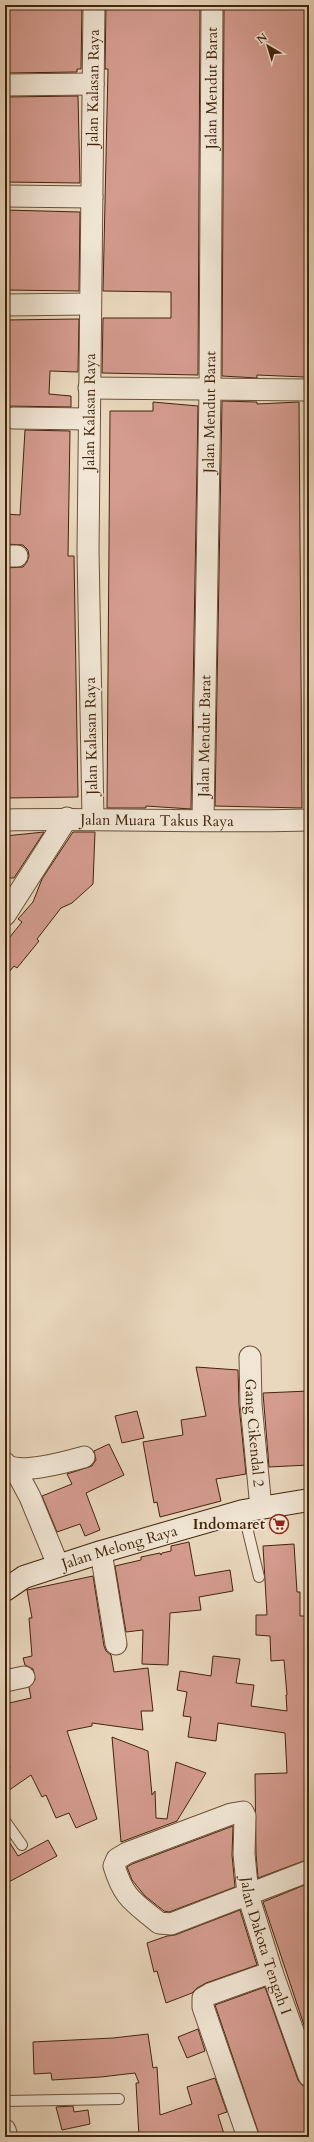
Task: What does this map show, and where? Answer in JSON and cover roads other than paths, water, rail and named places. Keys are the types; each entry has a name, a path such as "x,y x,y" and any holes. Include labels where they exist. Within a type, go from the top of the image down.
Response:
{"main road":[{"name":"Jalan Melong Raya","path":"5,1590 24,1577 101,1552 252,1509 309,1500"}],"street":[{"name":"Jalan Kalasan Raya","path":"93,818 88,551 94,5"},
{"name":"Jalan Mendut Barat","path":"203,820 210,390 212,5"},
{"path":"5,84 93,84"},
{"path":"5,196 92,197"},
{"path":"5,305 90,304"},
{"path":"89,388 309,390"},
{"path":"13,418 89,418"},
{"path":"5,915 67,818"},
{"name":"Jalan Muara Takus Raya","path":"5,820 93,818 252,822 309,820"},
{"name":"Gang Cikendal 2","path":"250,1357 252,1509"},
{"path":"10,1466 55,1465 84,1457"},
{"path":"10,1466 30,1497 58,1565"},
{"path":"101,1552 116,1644"},
{"name":"Jalan Dakota Tengah I","path":"248,1895 172,1924 159,1923 125,1895 120,1886 114,1866 117,1859 127,1853 231,1814 243,1812 245,1816 244,1854 248,1895 272,1972 309,2076"},
{"path":"248,1895 309,1871"},
{"path":"248,2137 203,2007 203,1998 210,1994 272,1972"},
{"path":"5,2130 7,2137"}],"lane":[{"path":"252,1509 259,1577"},
{"path":"5,1821 22,1845"},
{"path":"5,2101 119,2099"}],"place":[{"name":"Indomaret","path":"279,1524"}]}
